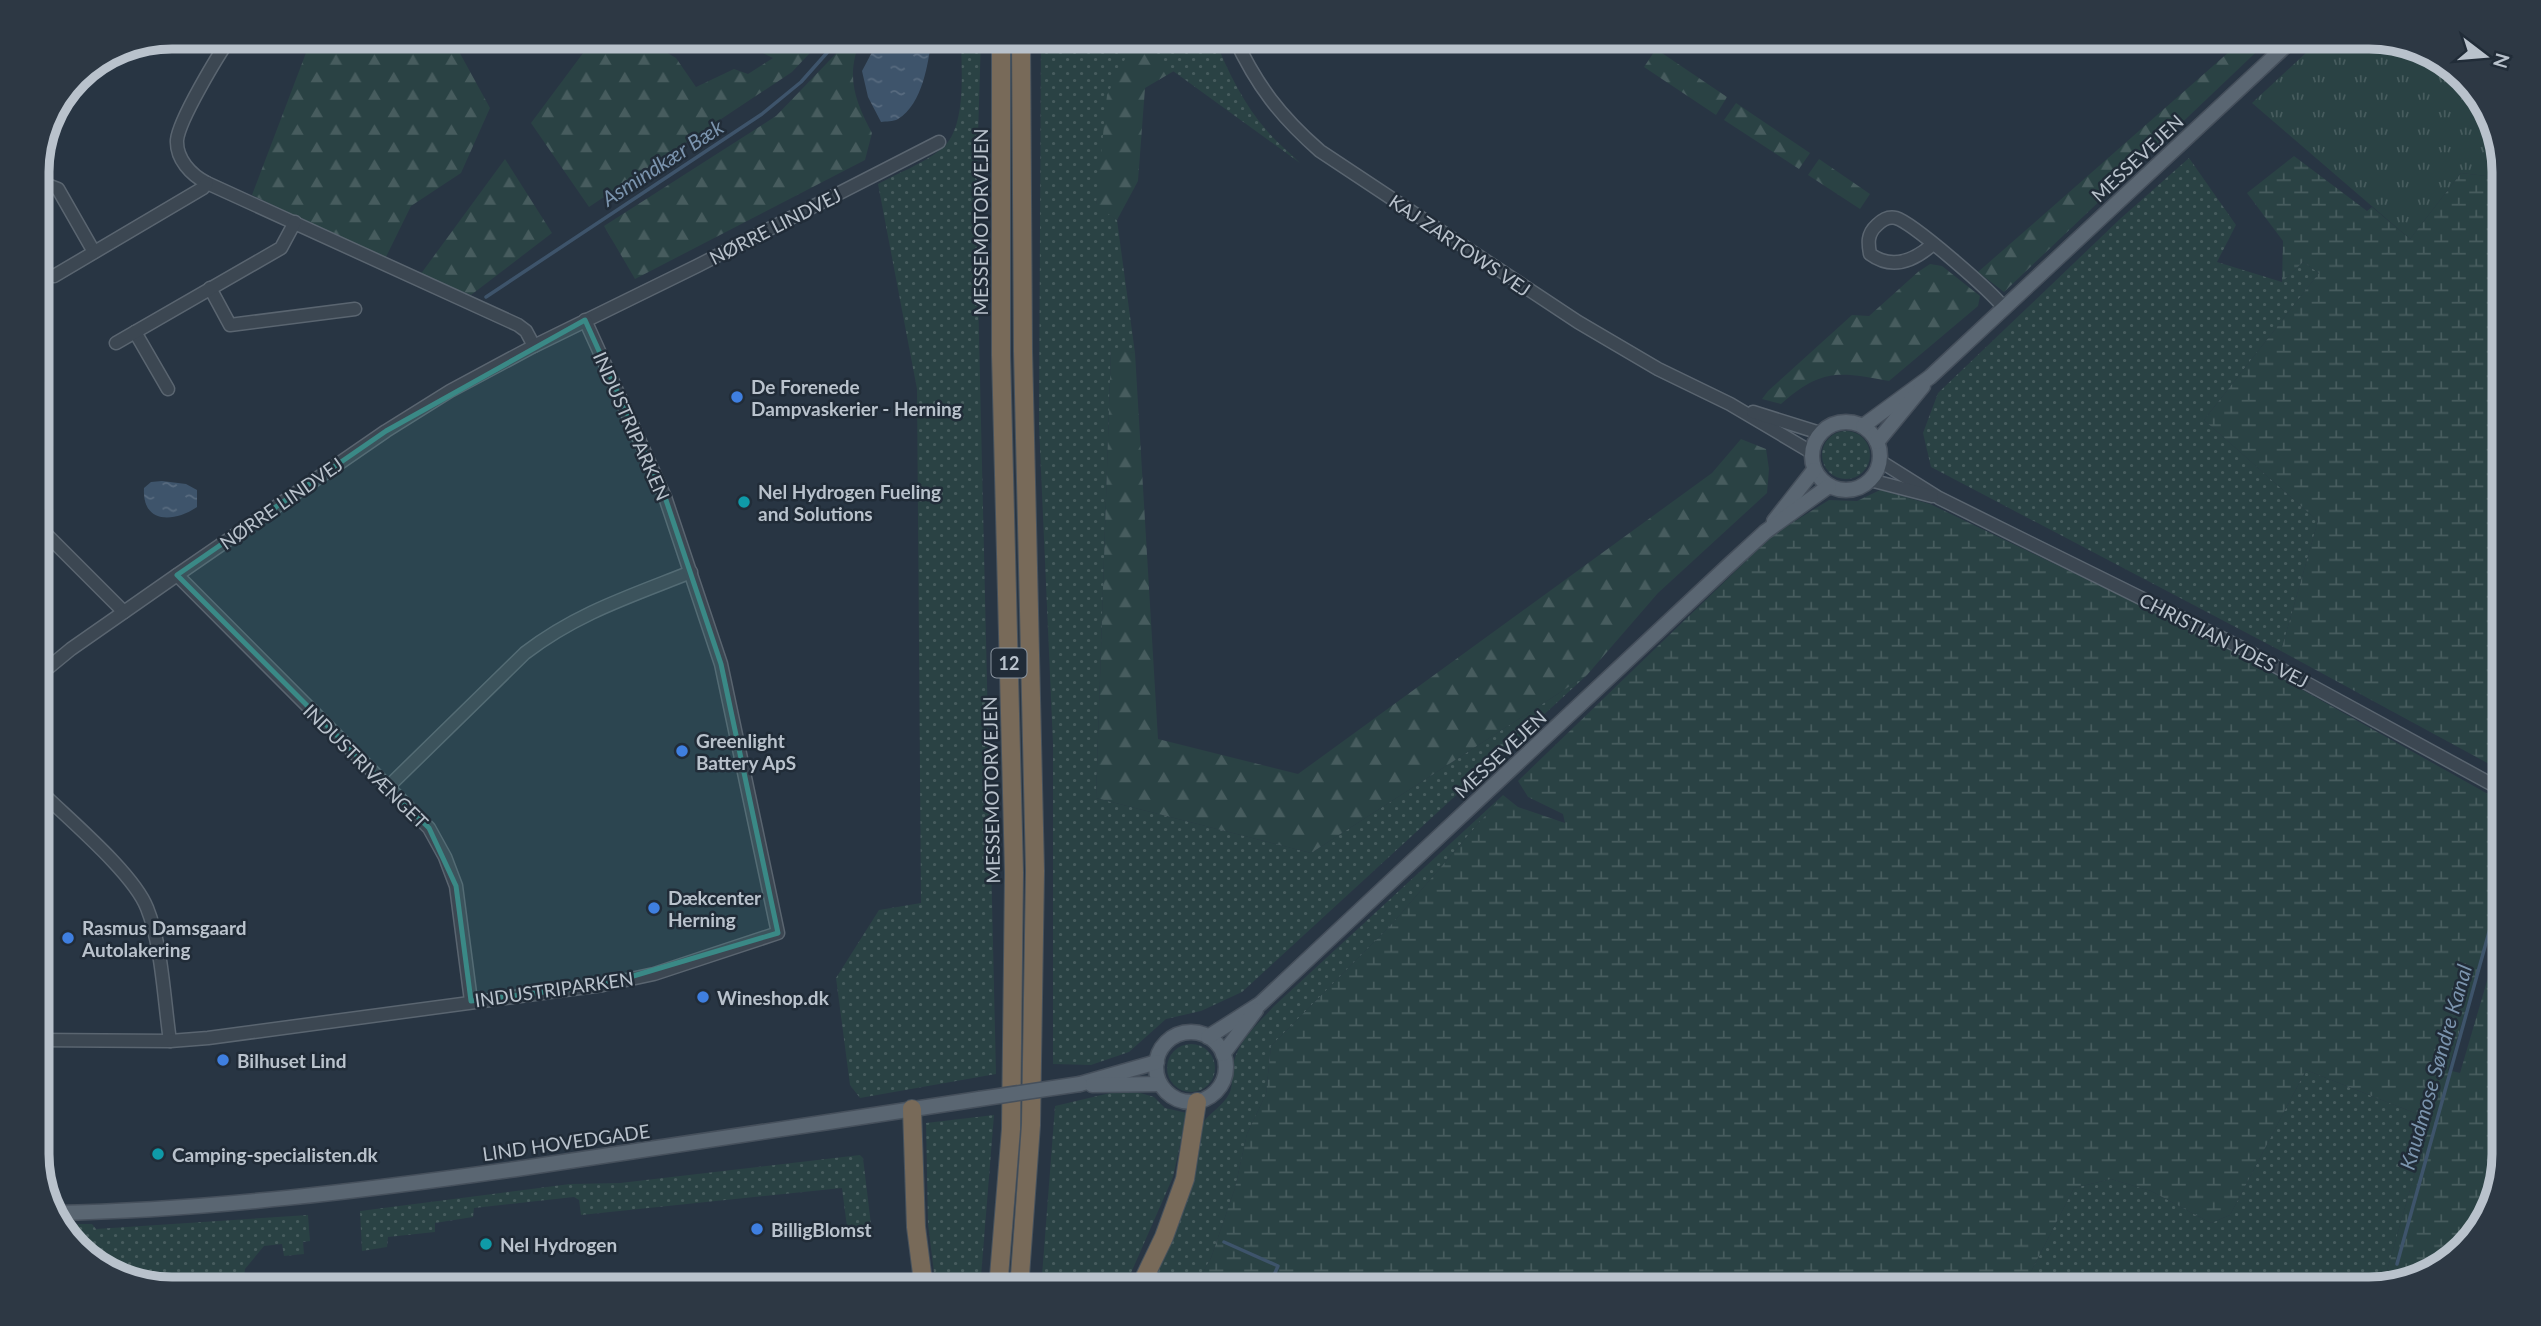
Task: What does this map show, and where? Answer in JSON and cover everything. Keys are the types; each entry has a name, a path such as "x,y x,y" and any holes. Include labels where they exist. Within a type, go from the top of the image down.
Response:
{"highway":[{"name":"MESSEMOTORVEJEN","path":"999,1277 1011,1129 1014,873 1001,355 1000,49"},
{"name":"12","path":"1020,1277 1031,1125 1035,872 1023,351 1021,49"},
{"path":"1145,1277 1164,1237 1185,1179 1197,1102"},
{"path":"912,1109 916,1227 922,1277"}],"main road":[{"name":"MESSEVEJEN","path":"1863,426 1930,377 2282,49"},
{"name":"MESSEVEJEN","path":"1877,442 1930,377"},
{"path":"1842,422 1863,426 1877,442 1880,461 1870,480 1852,490 1841,490 1820,480 1814,470 1811,452 1820,433 1831,425 1842,422"},
{"name":"MESSEVEJEN","path":"1765,532 1814,470"},
{"name":"MESSEVEJEN","path":"1223,1054 1260,1004 1765,532 1829,486"},
{"name":"MESSEVEJEN","path":"1208,1037 1260,1004"},
{"path":"1196,1032 1217,1044 1223,1054 1226,1066 1224,1078 1209,1098 1197,1102 1175,1099 1160,1084 1156,1073 1157,1062 1162,1048 1171,1038 1196,1032"},
{"name":"LIND HOVEDGADE","path":"64,1213 204,1207 370,1189 1080,1084 1157,1062"},
{"name":"LIND HOVEDGADE","path":"1080,1084 1160,1084"}],"street":[{"path":"223,49 178,134 178,152 185,165 198,178 518,325 526,331 534,346"},
{"name":"KAJ ZARTOWS VEJ","path":"1240,49 1253,75 1289,124 1320,151 1578,322 1658,369 1730,404 1811,452"},
{"name":"NØRRE LINDVEJ","path":"49,667 71,649 386,431 450,391 939,142"},
{"path":"54,276 204,188 207,183"},
{"path":"49,185 58,188 94,252"},
{"path":"1412,213 1421,201"},
{"path":"1933,244 1916,258 1900,263 1882,263 1870,254 1867,240 1874,227 1885,219 1894,218 1907,224 1933,244 2004,307"},
{"path":"116,343 281,248 295,222"},
{"path":"210,288 230,325 355,309"},
{"name":"INDUSTRIPARKEN","path":"49,1040 170,1041 208,1038 603,985 654,974 778,933 721,664 665,497 585,320"},
{"path":"135,332 168,389"},
{"name":"KAJ ZARTOWS VEJ","path":"1730,404 1820,433"},
{"name":"CHRISTIAN YDES VEJ","path":"1880,461 1939,498 2244,649 2492,784"},
{"name":"CHRISTIAN YDES VEJ","path":"1870,480 1939,498"},
{"path":"49,537 124,612"},
{"path":"388,787 525,653 550,634 586,614 691,572"},
{"name":"INDUSTRIVÆNGET","path":"177,575 429,828 445,857 456,886 471,1001"},
{"path":"49,800 137,888 154,932 170,1041"}],"highlighted area":[{"path":"585,320 665,497 721,664 778,933 603,985 471,1001 456,886 429,828 177,575 386,431"}],"green space":[{"path":"307,49 458,49 490,108 461,173 411,206 385,259 252,195"},
{"path":"586,49 661,49 676,58 696,87 734,69 748,74 773,58 755,49 814,49 792,72 589,207 531,123"},
{"path":"840,49 857,49 854,86 860,109 872,133 865,160 635,279 604,226 776,116"},
{"path":"961,49 981,49 976,204 996,1074 860,1098 850,1085 836,978 879,910 921,903 917,389 878,184 926,160 949,141 959,114"},
{"path":"1041,49 1131,49 1096,204 1117,220 1135,353 1111,349 1096,798 1311,853 1587,675 1242,992 1201,1011 1166,1019 1129,1052 1091,1065 1053,1064 1053,744 1039,425"},
{"path":"1130,49 1145,49 1174,71 1145,88 1138,181 1117,220 1096,205 1107,95"},
{"path":"1143,49 1219,49 1251,110 1268,132 1300,163"},
{"path":"1656,49 1727,97 1716,115 1644,67"},
{"path":"2232,49 2259,49 2004,292 1978,272"},
{"path":"2310,49 2385,50 2416,58 2450,79 2450,91 2462,91 2479,117 2490,148 2492,179 2461,173 2410,239 2252,103"},
{"path":"1736,103 1810,153 1799,169 1724,120"},
{"path":"2294,156 2367,211 2372,207 2410,239 2461,173 2492,179 2492,765 2281,651 2318,521 2204,420 2319,273 2303,262 2282,282 2283,241 2247,193"},
{"path":"2189,158 2236,225 2217,262 2282,282 2303,262 2319,273 2204,420 2318,521 2281,651 1931,467 1923,433 1938,393 2120,219"},
{"path":"505,159 552,233 471,295 420,275"},
{"path":"1819,159 1870,194 1860,209 1808,175"},
{"path":"1930,264 1942,266 1980,296 1978,306 1889,381 1857,376 1832,376 1808,384 1781,404 1762,399 1852,315 1869,316"},
{"path":"1111,348 1135,353 1158,739 1298,774 1712,473 1741,439 1766,449 1769,469 1767,493 1658,593 1587,675 1311,853 1096,798"},
{"path":"1846,431 1863,438 1870,455 1863,472 1846,479 1829,472 1822,455 1829,438"},
{"path":"1880,490 1930,504 2215,641 2492,796 2492,920 2448,1070 2460,1073 2492,964 2492,1162 2490,1178 2479,1209 2462,1235 2450,1247 2424,1264 2386,1276 2430,1119 2306,1070 2230,1215 2211,1223 2151,1191 2111,1179 2074,1188 2028,1277 1201,1277 1211,1258 1235,1188 1247,1134 1266,1094 1271,1046 1392,924 1503,795 1518,807 1565,823 1563,814 1528,797 1518,781 1774,534 1829,500 1857,501"},
{"path":"1503,795 1392,924 1271,1046 1266,1094 1247,1134 1235,1188 1211,1258 1201,1277 1154,1277 1171,1239 1203,1123 1229,1094 1234,1061 1245,1039 1273,1007"},
{"path":"1191,1044 1208,1051 1215,1068 1208,1085 1191,1092 1174,1085 1167,1068 1174,1051"},
{"path":"2306,1070 2430,1119 2386,1276 2028,1277 2074,1188 2111,1179 2151,1191 2211,1223 2230,1215"},
{"path":"1127,1089 1154,1097 1165,1108 1187,1113 1173,1177 1129,1277 1042,1277 1055,1106"},
{"path":"994,1115 981,1277 935,1277 928,1224 926,1123"},
{"path":"860,1155 863,1158 872,1233 848,1235 842,1188 581,1215 579,1200 574,1197 474,1208 473,1217 435,1223 435,1232 388,1237 387,1247 362,1251 360,1211 570,1184 620,1183"},
{"path":"308,1215 310,1241 303,1242 304,1254 284,1256 282,1244 264,1246 245,1269 244,1277 172,1277 140,1273 117,1264 91,1247 71,1224 92,1224 96,1229"}],"water":[{"path":"874,49 930,49 919,93 906,112 892,121 881,122 868,97 862,71"},
{"path":"151,482 186,484 197,490 197,507 179,516 162,517 154,514 148,509 144,488"}],"waterway":[{"name":"Asmindkær Bæk","path":"486,297 762,114 801,82 830,49"},
{"name":"Knudmose Søndre Kanal","path":"2397,1264 2492,921"},
{"path":"1224,1242 1278,1266 1273,1277"}],"place":[{"name":"De Forenede Dampvaskerier - Herning","path":"737,397"},
{"name":"Nel Hydrogen Fueling and Solutions","path":"744,502"},
{"name":"Greenlight Battery ApS","path":"682,751"},
{"name":"Dækcenter Herning","path":"654,908"},
{"name":"Rasmus Damsgaard Autolakering","path":"68,938"},
{"name":"Wineshop.dk","path":"703,997"},
{"name":"Bilhuset Lind","path":"223,1060"},
{"name":"Camping-specialisten.dk","path":"158,1154"},
{"name":"BilligBlomst","path":"757,1229"},
{"name":"Nel Hydrogen","path":"486,1244"}]}
